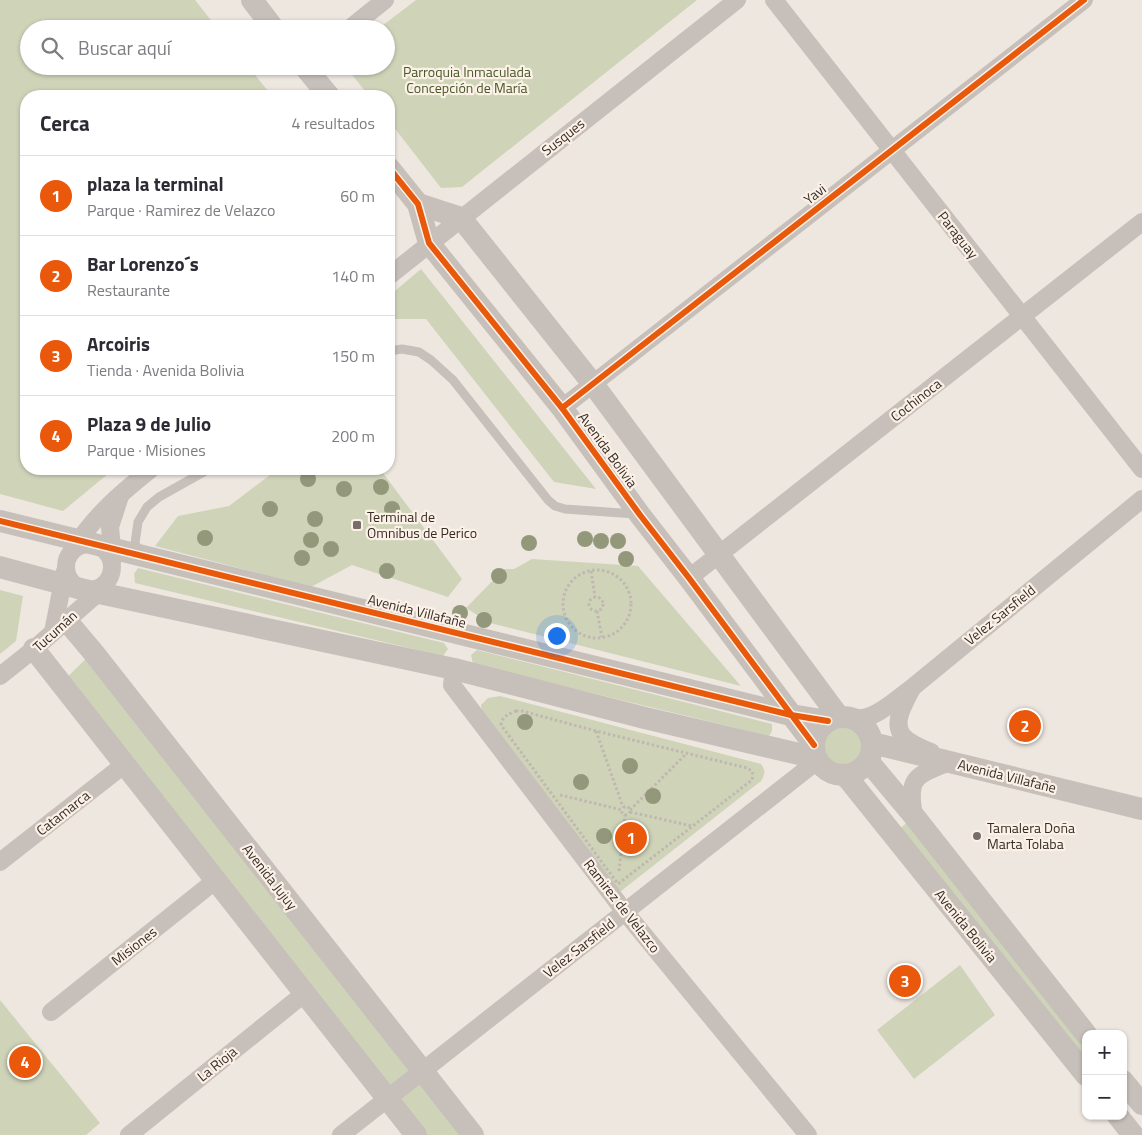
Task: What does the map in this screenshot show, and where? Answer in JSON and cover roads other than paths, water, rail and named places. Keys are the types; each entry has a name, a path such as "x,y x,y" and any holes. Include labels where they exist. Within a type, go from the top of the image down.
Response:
{"street":[{"path":"252,0 267,20"},
{"path":"360,20 385,0"},
{"name":"Susques","path":"395,271 737,0"},
{"name":"Paraguay","path":"774,0 1142,469"},
{"name":"Yavi","path":"562,408 1084,0"},
{"path":"312,75 324,90"},
{"name":"Avenida Bolivia","path":"395,175 418,204 429,243 562,408 791,715 816,754"},
{"path":"418,204 461,218"},
{"name":"Avenida Bolivia","path":"461,218 593,384 839,719"},
{"name":"Cochinoca","path":"689,578 1142,222"},
{"path":"96,588 110,576 95,549 98,516 121,493 144,475"},
{"path":"60,626 64,576 69,554 95,549 110,528 121,493"},
{"name":"Velez Sarsfield","path":"839,719 857,719 870,716 913,687 1142,498"},
{"name":"Avenida Villafañe","path":"0,521 95,549 141,555 791,715 839,719"},
{"path":"0,567 64,576 96,588 454,669 645,718 816,754"},
{"name":"Tucumán","path":"0,676 60,626 96,588"},
{"name":"Avenida Jujuy","path":"60,626 94,652 473,1135"},
{"path":"34,649 416,1135"},
{"name":"Ramirez de Velazco","path":"454,669 452,685 625,912 808,1135"},
{"path":"913,687 899,717 899,727 903,736 949,762"},
{"path":"839,719 861,723 869,732 870,752 863,768 857,772 846,776 834,775 825,769 816,754 816,736 821,727 839,719"},
{"name":"Avenida Bolivia","path":"870,752 914,816 1083,1030"},
{"name":"Avenida Villafañe","path":"870,752 949,762 1142,809"},
{"name":"Velez Sarsfield","path":"341,1135 625,912 816,754"},
{"path":"914,816 911,798 914,781 926,771 949,762"},
{"name":"Catamarca","path":"0,862 125,764"},
{"name":"Avenida Bolivia","path":"846,776 1085,1075"},
{"name":"Misiones","path":"51,1012 216,880"},
{"name":"La Rioja","path":"129,1135 304,993"},
{"path":"1127,1086 1142,1104"},
{"path":"1121,1120 1133,1135"}],"lane":[{"path":"395,350 402,349 418,352 431,360 453,380 548,500 555,506 566,509 640,515"},
{"path":"141,555 135,543 138,522 147,507 158,497 198,475"}],"place":[{"name":"Terminal de Omnibus de Perico","path":"357,525"},
{"name":"Bar Lorenzo´s","path":"1025,726"},
{"name":"Tamalera Doña Marta Tolaba","path":"977,836"},
{"name":"plaza la terminal","path":"631,838"},
{"name":"Arcoiris","path":"905,981"},
{"name":"Plaza 9 de Julio","path":"25,1062"}],"park label":[{"name":"Parroquia Inmaculada Concepción de María","path":"467,80"}]}
